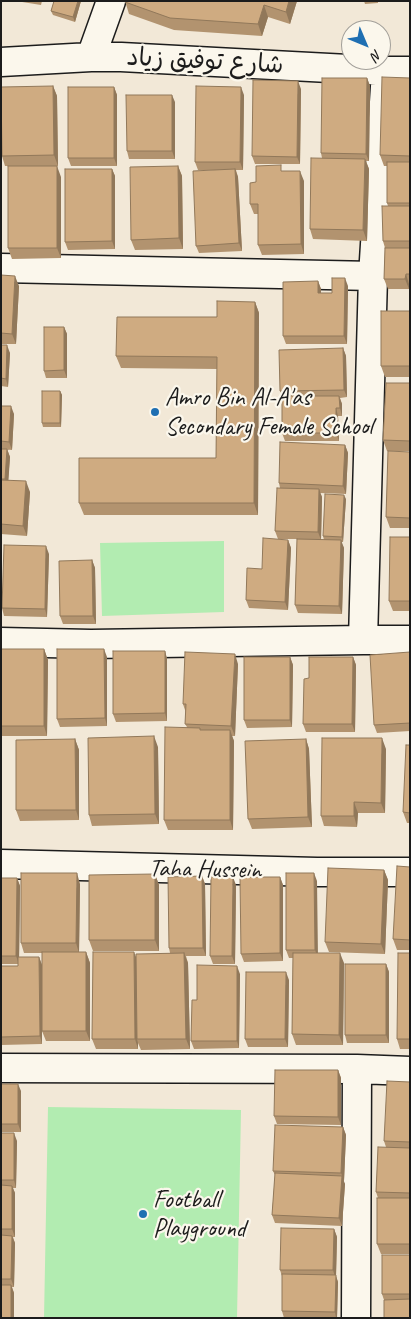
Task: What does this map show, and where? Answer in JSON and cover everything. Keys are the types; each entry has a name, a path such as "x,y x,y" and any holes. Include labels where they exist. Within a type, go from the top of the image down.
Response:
{"street":[{"path":"91,57 111,1"},
{"name":"شارع توفيق زياد","path":"1,62 121,57 398,71"},
{"path":"363,640 373,276 398,71"},
{"path":"1,268 373,276"},
{"path":"1,642 91,644 410,640"},
{"name":"Taha Hussein","path":"1,864 318,872 410,872"},
{"path":"1,1068 357,1069 410,1071"},
{"path":"356,1318 357,1069"}],"green space":[{"path":"224,541 224,612 102,616 100,543"},
{"name":"Football Playground","path":"48,1107 241,1110 237,1318 44,1318"}],"building":[{"path":"54,1 78,1 73,17 51,11"},
{"path":"125,1 289,1 286,12 264,5 258,24 170,18"},
{"path":"382,77 410,78 410,156 380,155"},
{"path":"322,78 367,78 366,154 321,153"},
{"path":"253,80 298,81 297,157 252,156"},
{"path":"53,86 54,155 2,156 1,87"},
{"path":"196,86 241,87 240,162 195,162"},
{"path":"68,87 114,87 114,158 68,158"},
{"path":"126,95 172,95 172,151 127,151"},
{"path":"311,158 365,159 363,230 310,229"},
{"path":"387,162 410,162 410,203 387,203"},
{"path":"281,165 281,171 300,171 301,244 258,245 258,204 250,204 250,183 256,182 256,166"},
{"path":"8,166 57,166 57,248 8,248"},
{"path":"178,166 179,238 131,240 130,167"},
{"path":"65,169 112,169 112,241 65,242"},
{"path":"235,169 239,243 196,246 193,171"},
{"path":"382,206 410,206 410,241 383,241"},
{"path":"385,248 410,248 410,274 406,274 405,279 384,279"},
{"path":"1,275 15,276 12,334 1,333"},
{"path":"332,278 345,278 344,336 283,336 283,282 318,281 318,293 332,293"},
{"path":"217,301 255,302 254,503 79,503 79,458 216,458 217,357 116,356 117,317 217,317"},
{"path":"381,311 410,311 410,366 381,366"},
{"path":"44,327 64,327 64,370 44,371"},
{"path":"1,345 7,345 6,379 1,378"},
{"path":"343,348 344,390 280,391 279,350"},
{"path":"386,383 410,383 410,441 383,440"},
{"path":"42,391 60,391 60,423 42,423"},
{"path":"282,396 339,396 340,408 336,408 336,433 282,433"},
{"path":"1,406 11,406 9,442 1,441"},
{"path":"280,442 345,445 343,486 279,483"},
{"path":"1,449 7,449 5,479 1,479"},
{"path":"388,451 410,452 410,518 386,517"},
{"path":"1,480 26,481 23,526 1,524"},
{"path":"277,488 319,489 318,532 275,531"},
{"path":"325,494 344,495 342,537 323,536"},
{"path":"390,537 410,537 410,601 389,601"},
{"path":"263,538 288,540 285,602 246,600 247,568 262,569"},
{"path":"297,539 341,540 339,606 295,605"},
{"path":"4,545 46,546 45,609 2,608"},
{"path":"92,560 93,616 60,616 59,561"},
{"path":"1,649 44,649 44,726 1,726"},
{"path":"57,649 104,649 105,718 57,719"},
{"path":"113,651 165,651 165,713 113,714"},
{"path":"185,652 235,654 231,726 185,724 186,704 183,704"},
{"path":"410,652 410,723 374,725 370,655"},
{"path":"244,657 290,657 290,720 244,720"},
{"path":"309,657 353,657 352,724 303,724 304,679 309,678"},
{"path":"165,727 230,730 230,820 164,820"},
{"path":"154,736 155,814 89,815 88,738"},
{"path":"322,738 382,738 381,803 354,802 354,816 321,816"},
{"path":"75,739 76,810 16,810 16,740"},
{"path":"306,739 308,817 248,819 245,741"},
{"path":"406,745 410,745 410,813 403,812"},
{"path":"397,866 410,867 410,940 393,939"},
{"path":"328,868 384,870 381,944 325,942"},
{"path":"21,873 77,873 76,943 21,943"},
{"path":"286,873 314,873 315,950 286,950"},
{"path":"155,874 155,940 89,940 89,875"},
{"path":"202,876 203,948 169,948 168,877"},
{"path":"211,877 233,877 232,956 210,956"},
{"path":"240,877 280,877 280,953 241,954"},
{"path":"1,878 17,878 16,956 1,956"},
{"path":"42,952 86,952 86,1031 42,1031"},
{"path":"93,952 134,952 135,1039 92,1039"},
{"path":"184,953 186,1039 137,1039 136,954"},
{"path":"293,953 340,953 339,1035 292,1034"},
{"path":"398,953 410,953 410,1039 397,1039"},
{"path":"18,957 39,957 40,1036 1,1037 1,966 18,966"},
{"path":"345,964 386,964 386,1035 345,1035"},
{"path":"197,965 237,966 237,1041 191,1041 192,1000 197,1000"},
{"path":"246,972 286,972 285,1039 245,1039"},
{"path":"275,1070 338,1070 338,1117 274,1116"},
{"path":"387,1081 410,1082 410,1142 384,1141"},
{"path":"1,1084 18,1084 18,1124 1,1124"},
{"path":"275,1125 343,1127 341,1173 273,1171"},
{"path":"1,1133 14,1133 14,1180 1,1180"},
{"path":"378,1147 410,1148 410,1193 376,1192"},
{"path":"275,1173 342,1176 339,1218 272,1215"},
{"path":"1,1185 12,1186 12,1229 1,1229"},
{"path":"377,1198 410,1198 410,1244 377,1244"},
{"path":"281,1228 334,1229 333,1270 280,1270"},
{"path":"1,1235 12,1236 11,1279 1,1279"},
{"path":"382,1255 410,1255 410,1294 382,1294"},
{"path":"282,1274 336,1275 335,1312 282,1311"},
{"path":"1,1285 11,1285 11,1318 1,1318"},
{"path":"410,1299 410,1318 384,1318 384,1300"}],"place":[{"name":"Amro Bin Al-A'as Secondary Female School","path":"155,412"},
{"name":"Football Playground","path":"143,1214"}]}
